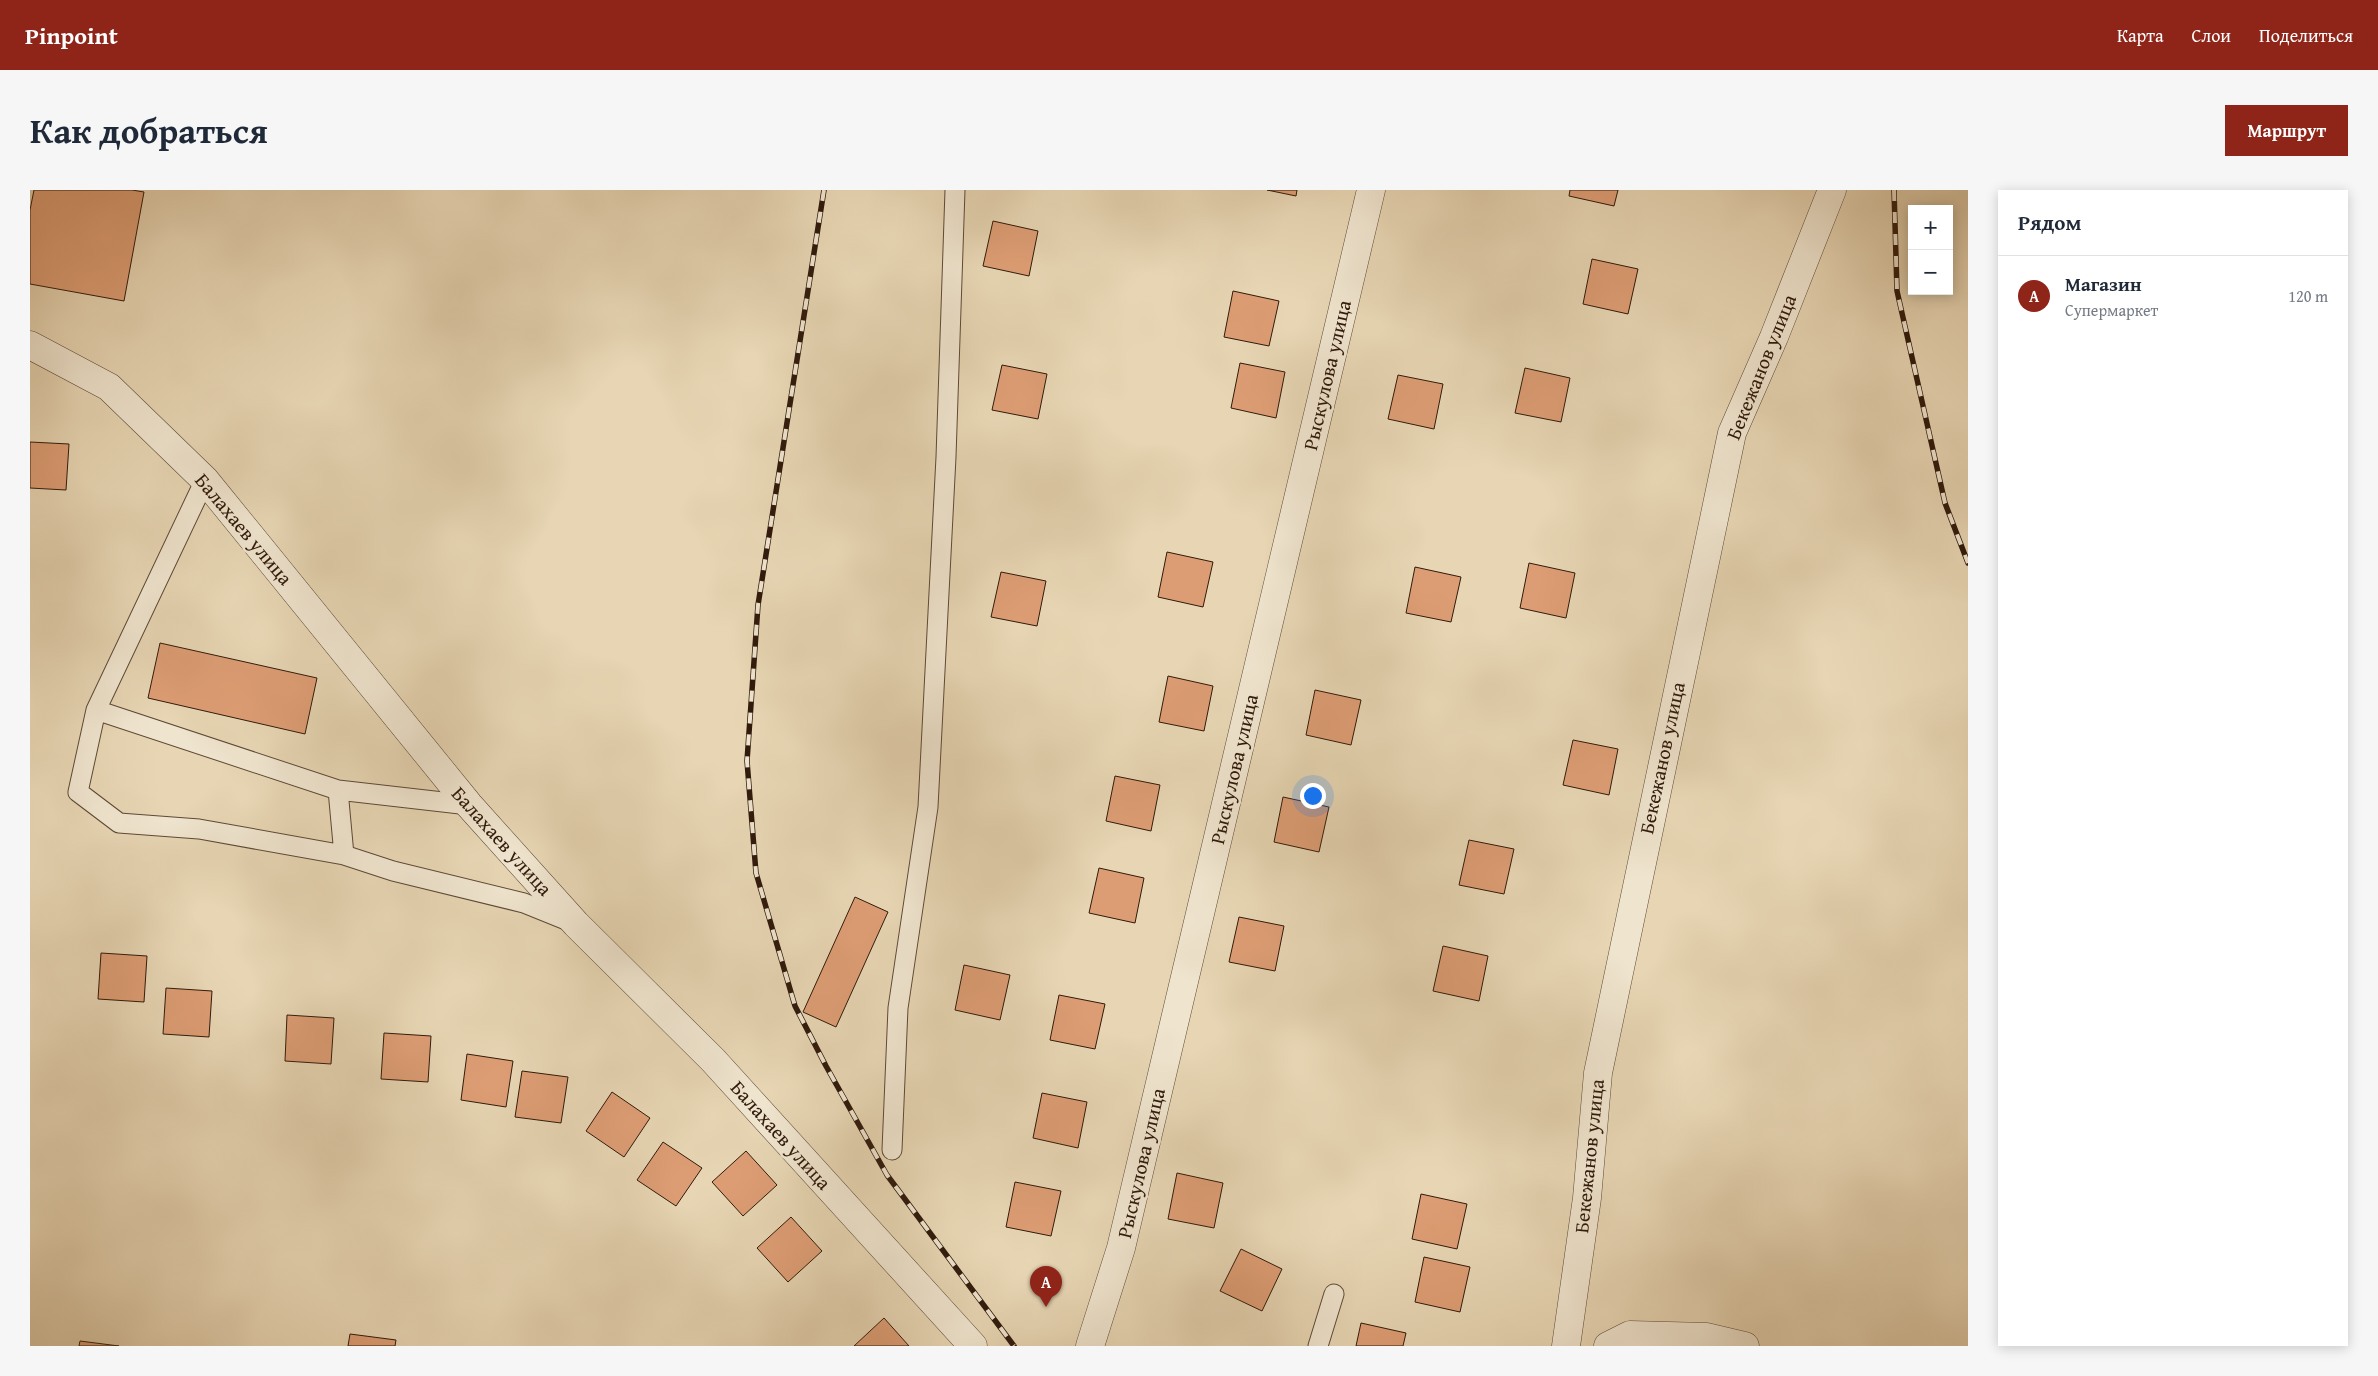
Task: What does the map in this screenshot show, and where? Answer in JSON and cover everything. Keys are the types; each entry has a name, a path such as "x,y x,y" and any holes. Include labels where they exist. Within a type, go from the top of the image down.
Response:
{"street":[{"name":"Рыскулова улица","path":"1090,1346 1121,1248 1371,190"},
{"name":"Бекежанов улица","path":"1566,1346 1587,1198 1598,1073 1732,433 1774,338 1832,190"},
{"name":"Балахаев улица","path":"30,345 109,387 205,480 469,805 576,924 713,1060 973,1346"},
{"path":"1608,1346 1630,1336 1707,1337 1745,1346"}],"lane":[{"path":"892,1150 898,1008 928,807 946,457 955,190"},
{"path":"205,480 96,710 78,792 119,823 199,830 344,855 393,871 524,903 576,924"},
{"path":"96,710 338,790 469,805"},
{"path":"338,790 344,855"},
{"path":"1318,1346 1334,1294"}],"building":[{"path":"34,190 132,190 144,192 124,301 30,284 30,210"},
{"path":"1267,190 1297,190 1296,196"},
{"path":"1570,190 1618,190 1614,206 1569,196"},
{"path":"993,221 1038,231 1029,276 983,266"},
{"path":"1592,259 1638,269 1628,314 1583,304"},
{"path":"1233,291 1279,301 1269,346 1224,337"},
{"path":"1240,363 1285,372 1276,418 1231,408"},
{"path":"1002,365 1047,374 1038,419 992,410"},
{"path":"1525,368 1570,378 1561,422 1515,413"},
{"path":"1398,375 1443,384 1434,429 1388,419"},
{"path":"30,442 69,444 66,490 30,488"},
{"path":"1167,552 1213,562 1203,607 1158,597"},
{"path":"1529,563 1575,573 1566,618 1520,608"},
{"path":"1415,567 1461,577 1451,622 1406,613"},
{"path":"1001,572 1046,581 1037,626 991,617"},
{"path":"160,643 317,678 305,734 148,698"},
{"path":"1168,676 1213,686 1204,731 1159,722"},
{"path":"1315,690 1361,700 1351,745 1306,735"},
{"path":"1573,740 1618,749 1609,795 1563,785"},
{"path":"1115,776 1160,785 1151,831 1106,821"},
{"path":"1283,797 1329,807 1319,852 1274,842"},
{"path":"1469,840 1514,849 1504,894 1459,885"},
{"path":"1099,868 1144,878 1135,923 1089,913"},
{"path":"855,897 888,912 836,1027 803,1012"},
{"path":"1239,917 1284,926 1275,971 1229,962"},
{"path":"1443,946 1488,956 1479,1001 1433,991"},
{"path":"101,953 147,956 144,1002 98,999"},
{"path":"964,965 1010,975 1000,1020 955,1010"},
{"path":"166,988 212,991 209,1037 163,1034"},
{"path":"1059,995 1105,1004 1095,1049 1050,1040"},
{"path":"287,1015 334,1018 331,1064 285,1061"},
{"path":"384,1033 431,1036 428,1082 381,1079"},
{"path":"467,1054 513,1061 506,1107 461,1100"},
{"path":"522,1071 568,1077 561,1123 515,1117"},
{"path":"612,1092 650,1118 624,1157 586,1131"},
{"path":"1042,1093 1087,1102 1078,1148 1033,1138"},
{"path":"663,1142 702,1168 676,1206 637,1180"},
{"path":"746,1151 777,1185 743,1216 712,1182"},
{"path":"1177,1173 1223,1183 1214,1228 1168,1219"},
{"path":"1015,1182 1061,1191 1051,1236 1006,1227"},
{"path":"1421,1194 1467,1204 1457,1249 1412,1239"},
{"path":"791,1217 822,1251 788,1282 757,1248"},
{"path":"1241,1249 1282,1269 1262,1311 1220,1291"},
{"path":"1424,1257 1470,1267 1460,1312 1415,1302"},
{"path":"884,1318 909,1346 854,1346"},
{"path":"1361,1323 1406,1333 1403,1346 1356,1346"},
{"path":"350,1334 396,1340 395,1346 348,1346"},
{"path":"80,1341 119,1346 79,1346"}],"railway":[{"path":"824,190 758,605 747,761 756,873 795,1006 826,1066 887,1175 1014,1346"},
{"path":"1894,190 1897,291 1945,503 1968,563"}],"place":[{"name":"Магазин","path":"1046,1307"}]}
